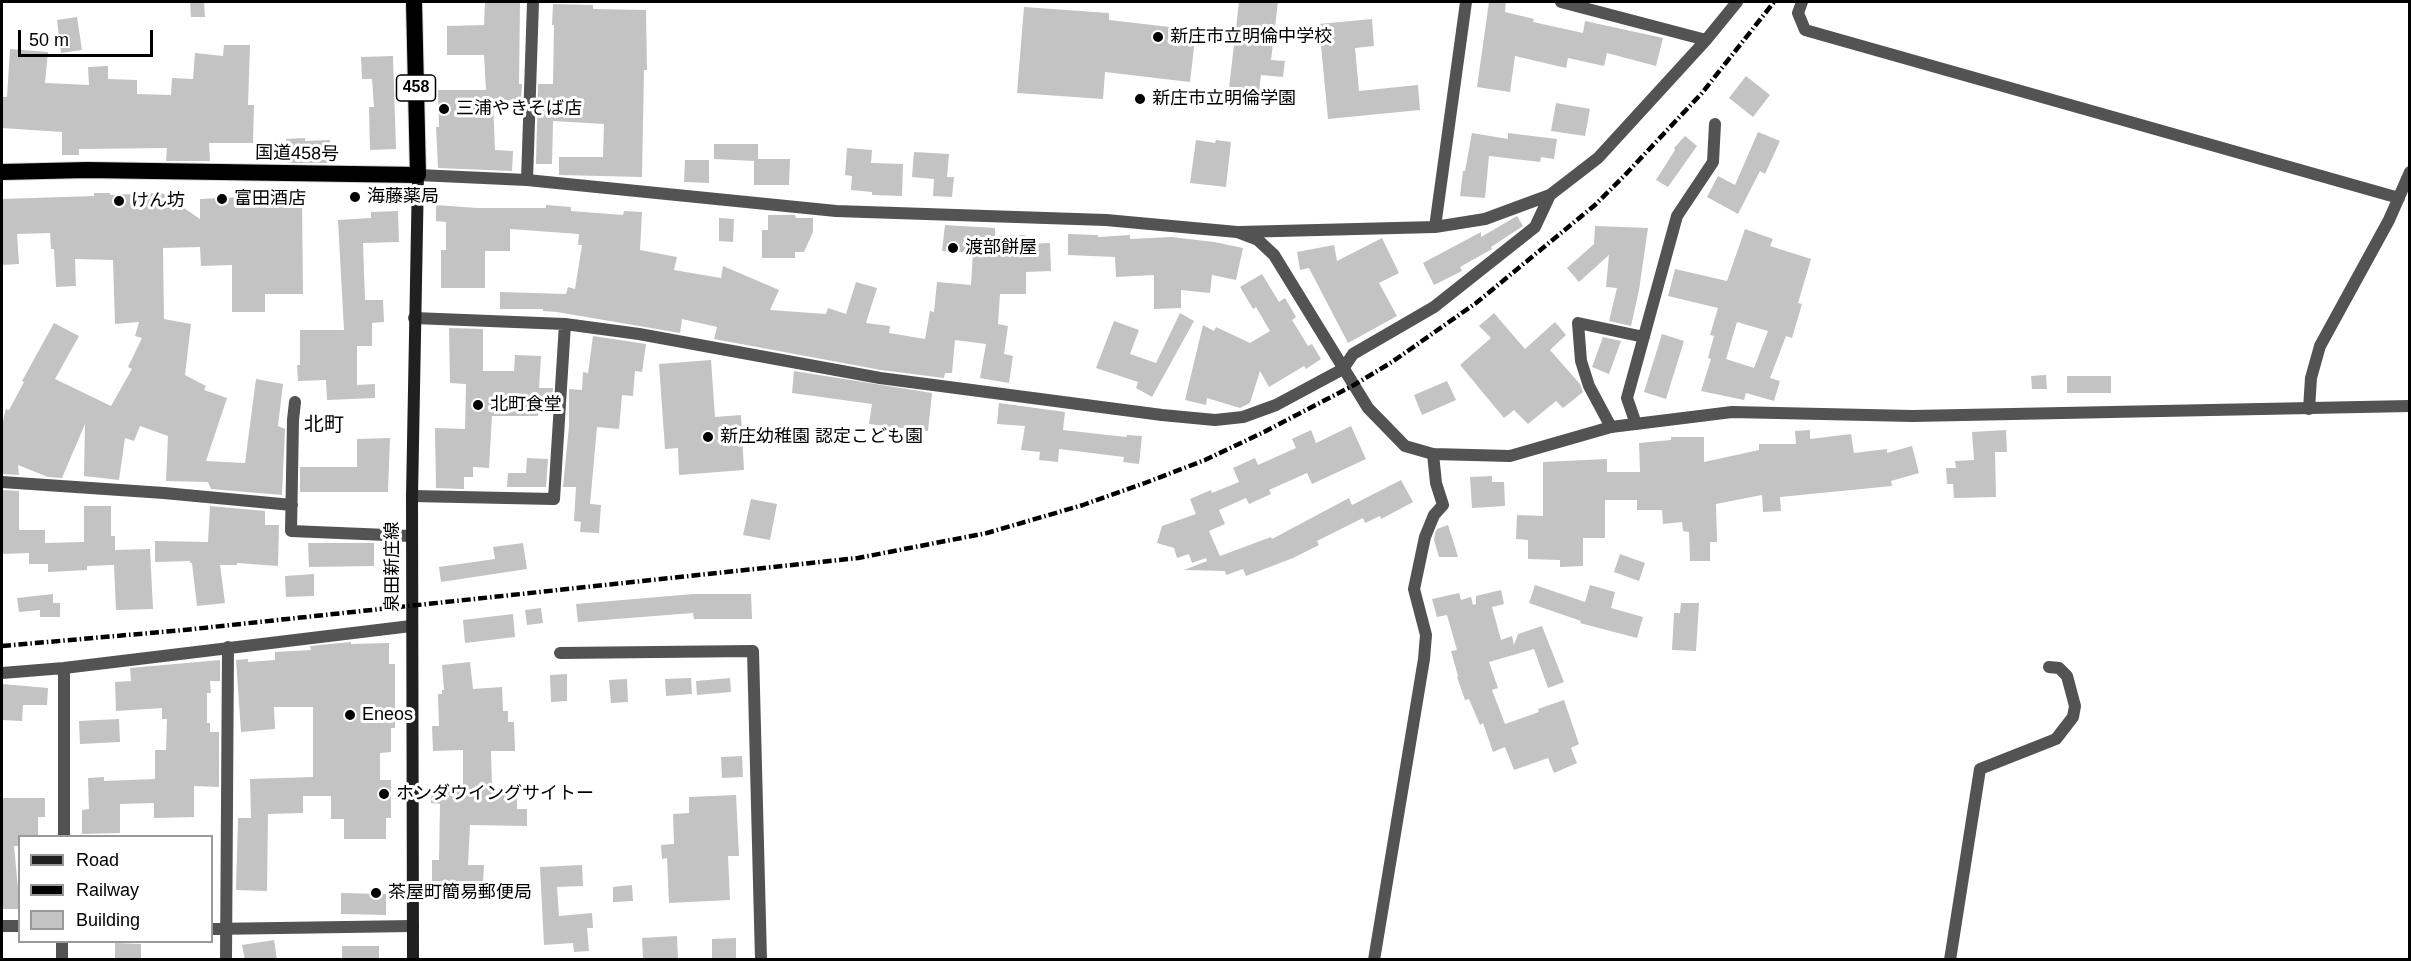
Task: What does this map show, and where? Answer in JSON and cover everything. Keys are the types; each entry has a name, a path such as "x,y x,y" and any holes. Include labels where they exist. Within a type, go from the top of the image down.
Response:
{"highway":[{"name":"458","path":"414,2 418,175"},
{"name":"国道458号","path":"2,171 87,170 418,175"}],"main road":[{"name":"泉田新庄線","path":"412,960 411,536 418,175"}],"street":[{"path":"527,180 533,2"},
{"path":"1435,227 1466,2"},
{"path":"1561,2 1609,8 1706,40"},
{"path":"418,175 527,180 836,211 1106,220 1238,232 1435,227 1485,219 1550,195 1598,158 1706,40 1737,2"},
{"path":"1802,2 1798,13 1805,30 2399,198"},
{"path":"1636,424 1627,398 1677,216 1713,162 1714,124"},
{"path":"2308,409 2311,378 2320,346 2389,220 2409,172"},
{"path":"414,318 565,324 639,334 880,378 1140,413 1215,420 1243,417 1276,405 1343,369 1353,354 1434,307 1534,227 1550,195"},
{"path":"1238,232 1258,240 1274,255 1368,408 1405,446 1433,454 1510,456 1611,427 1732,412 1914,416 2409,406"},
{"path":"1611,427 1589,386 1581,361 1578,323 1644,337"},
{"path":"412,496 554,499 565,324"},
{"path":"295,402 292,420 291,531 411,536"},
{"path":"1374,960 1424,659 1426,635 1414,589 1425,537 1434,515 1443,505 1436,483 1433,454"},
{"path":"2,482 164,493 292,505"},
{"path":"2,673 64,669 411,626"},
{"path":"226,960 228,647"},
{"path":"560,653 753,651 761,960"},
{"path":"1950,960 1980,769 2056,739 2073,717 2075,706 2067,676 2060,668 2049,667"},
{"path":"64,669 64,835"},
{"path":"2,926 18,926"},
{"path":"213,928 412,926"},
{"path":"62,943 62,960"}],"building":[{"path":"190,2 204,2 205,17 191,17"},
{"path":"485,2 520,2 519,84 522,84 521,100 493,101 495,150 513,151 512,171 438,168 436,127 439,127 438,90 486,90 484,55 447,55 447,26 484,25"},
{"path":"1239,2 1278,2 1271,60 1285,61 1283,77 1261,75 1257,108 1227,105"},
{"path":"1489,2 1506,2 1505,12 1534,19 1533,22 1583,33 1585,21 1663,38 1656,66 1607,53 1604,66 1568,58 1566,68 1515,56 1510,92 1477,87"},
{"path":"553,4 593,5 593,9 646,10 647,70 644,70 642,177 559,175 559,157 603,157 604,124 553,121 552,164 536,164 538,84 553,84"},
{"path":"1024,7 1109,13 1109,20 1196,30 1190,82 1105,72 1103,99 1017,93"},
{"path":"77,17 82,50 61,53 57,20"},
{"path":"1372,19 1374,46 1355,48 1359,91 1418,85 1420,110 1328,119 1319,24"},
{"path":"224,45 250,45 248,105 254,105 253,143 209,143 210,161 166,161 167,148 79,149 79,155 62,155 62,132 2,128 2,97 7,97 10,49 48,52 45,83 89,85 88,67 108,66 108,79 137,80 137,94 171,95 172,78 193,79 195,53 223,56"},
{"path":"393,56 396,149 370,150 369,107 374,107 372,79 362,79 361,57"},
{"path":"1746,76 1770,95 1753,117 1729,98"},
{"path":"1556,103 1590,109 1585,136 1551,131"},
{"path":"1758,132 1780,141 1765,174 1760,171 1738,214 1707,197 1718,176 1735,185"},
{"path":"1472,133 1508,139 1508,133 1557,139 1554,159 1541,157 1540,162 1489,156 1485,198 1460,196"},
{"path":"1685,136 1697,146 1668,187 1656,180 1675,150 1674,148"},
{"path":"305,138 305,141 330,140 330,163 287,163 286,139"},
{"path":"1196,140 1215,143 1216,140 1231,142 1226,187 1190,183"},
{"path":"714,144 758,144 758,159 790,159 789,185 754,185 754,161 714,159"},
{"path":"847,148 872,150 871,163 903,164 902,196 872,195 872,192 851,190 852,176 845,175"},
{"path":"914,152 949,154 947,177 954,177 952,197 933,196 934,179 912,177"},
{"path":"685,160 709,160 709,183 684,182"},
{"path":"94,193 110,193 110,195 162,193 200,219 200,199 264,196 264,200 302,199 303,294 265,294 265,312 232,312 232,265 201,266 200,247 163,248 164,319 191,324 185,375 206,386 204,390 227,398 206,461 245,463 256,379 283,384 278,426 285,429 282,495 211,489 208,482 166,481 168,436 140,426 134,441 125,438 119,480 84,476 85,424 62,478 48,477 18,465 19,475 2,474 2,424 6,409 9,410 54,323 79,336 55,379 111,406 132,369 128,367 142,338 135,336 139,322 115,324 113,260 75,259 76,286 56,287 54,249 51,249 50,233 17,234 19,264 2,265 2,199 94,196"},
{"path":"436,205 477,208 546,208 546,205 571,207 571,211 623,215 624,211 642,212 640,250 677,257 674,270 721,278 723,266 779,290 770,310 826,314 828,308 846,314 856,282 877,288 866,323 890,326 889,333 925,339 930,311 934,312 937,282 971,285 973,253 942,251 945,225 995,228 995,236 1025,235 1026,244 1050,243 1051,271 1026,272 1026,294 1000,294 998,324 1008,326 1004,354 1013,356 1009,383 980,378 986,344 955,340 952,373 945,373 944,378 881,370 714,339 717,327 682,319 680,333 543,311 543,309 500,309 500,292 566,294 568,287 575,289 582,245 578,245 579,234 510,229 510,251 485,251 485,288 441,288 441,250 446,250 446,222 436,221"},
{"path":"398,211 399,242 363,243 365,300 383,300 384,322 372,323 372,346 357,346 357,385 375,384 375,398 327,400 326,380 298,381 297,365 300,365 300,330 344,330 338,220 371,218 371,212"},
{"path":"768,215 813,218 813,232 804,252 795,252 795,258 762,258 762,230 768,230"},
{"path":"1517,216 1523,226 1491,247 1492,249 1460,267 1462,271 1434,285 1423,263 1481,232 1481,237"},
{"path":"719,218 734,219 733,242 719,241"},
{"path":"1595,226 1648,228 1631,326 1609,321 1617,288 1606,287 1609,255 1579,282 1567,268 1594,244"},
{"path":"1745,229 1773,239 1770,246 1811,259 1798,303 1802,304 1792,338 1786,336 1770,378 1780,381 1774,401 1746,393 1744,400 1701,391 1711,359 1708,358 1714,336 1710,335 1718,308 1668,296 1675,269 1727,281","holes":["1737,322 1768,331 1754,368 1726,359"]},
{"path":"1068,234 1098,235 1098,237 1130,235 1130,239 1171,237 1243,248 1236,280 1212,275 1210,293 1181,290 1181,308 1154,309 1154,275 1116,277 1115,257 1068,255"},
{"path":"1382,238 1399,273 1379,283 1397,316 1348,343 1309,268 1300,270 1297,252 1334,245 1337,261"},
{"path":"1262,274 1279,302 1285,298 1296,317 1292,320 1308,346 1312,344 1321,359 1306,369 1304,366 1269,387 1260,371 1250,403 1240,408 1207,398 1206,405 1185,400 1203,325 1214,331 1216,327 1250,343 1270,331 1256,307 1253,309 1240,287"},
{"path":"1180,313 1194,321 1152,397 1136,388 1138,382 1096,368 1114,321 1139,330 1130,354 1156,363"},
{"path":"1494,313 1525,349 1555,322 1566,335 1550,350 1580,384 1583,392 1563,408 1556,401 1528,424 1514,410 1504,418 1460,365 1491,338 1479,326"},
{"path":"449,328 483,329 483,371 514,371 515,355 541,356 539,388 553,388 552,402 538,401 538,416 492,416 489,468 473,467 473,477 464,477 464,489 436,488 435,428 465,429 466,384 450,383"},
{"path":"1662,334 1684,341 1666,399 1644,392"},
{"path":"593,336 646,344 642,372 635,371 633,396 622,395 619,429 597,427 590,504 601,505 599,533 580,532 581,522 574,521 576,487 563,487 569,426 569,389 582,390 583,372 588,373"},
{"path":"1603,337 1621,341 1609,374 1592,367"},
{"path":"711,360 715,417 741,415 744,470 679,475 678,448 665,449 659,364"},
{"path":"794,371 932,393 928,431 869,424 872,404 792,393"},
{"path":"2046,375 2047,389 2032,389 2031,376"},
{"path":"2067,376 2111,376 2111,393 2067,393"},
{"path":"1447,381 1456,400 1422,415 1414,395"},
{"path":"999,403 1065,412 1063,430 1126,437 1127,435 1142,436 1139,464 1123,462 1124,457 1059,449 1058,462 1039,460 1040,452 1021,450 1025,426 997,424"},
{"path":"1351,426 1366,459 1312,484 1307,473 1269,490 1271,494 1249,504 1246,498 1219,510 1225,524 1209,531 1220,556 1271,537 1272,539 1349,498 1352,505 1401,480 1413,502 1381,519 1380,516 1365,523 1363,518 1317,541 1319,545 1293,558 1246,576 1243,569 1226,575 1225,571 1184,570 1207,561 1206,558 1192,563 1189,554 1177,558 1174,548 1157,543 1162,526 1196,514 1190,499 1239,482 1233,468 1255,458 1258,465 1296,448 1292,439 1311,430 1316,443"},
{"path":"1810,430 1810,439 1851,434 1854,453 1887,449 1887,453 1912,446 1919,473 1891,481 1892,486 1780,497 1781,511 1763,512 1762,495 1716,504 1717,542 1710,542 1710,561 1690,561 1689,532 1683,531 1682,522 1663,524 1662,510 1637,510 1637,500 1605,500 1605,538 1583,538 1583,566 1560,567 1560,560 1528,559 1528,540 1516,539 1517,515 1543,516 1543,462 1607,459 1607,472 1640,472 1639,443 1671,440 1671,437 1704,437 1704,462 1759,450 1759,444 1796,444 1795,431"},
{"path":"2006,430 2007,452 1995,452 1996,497 1954,498 1953,484 1947,484 1946,468 1956,468 1955,461 1974,460 1972,432"},
{"path":"390,438 388,492 300,492 300,467 357,467 357,439"},
{"path":"527,458 548,459 546,487 507,487 508,473 526,473"},
{"path":"1492,476 1492,482 1504,482 1505,506 1472,508 1470,477"},
{"path":"2,490 19,491 19,530 45,530 45,543 84,542 84,506 111,506 111,536 115,536 115,550 150,549 153,609 116,610 114,565 87,566 87,570 48,572 48,564 29,564 29,553 2,554"},
{"path":"751,499 777,504 770,540 743,535"},
{"path":"210,506 265,511 265,525 279,525 278,566 237,563 237,565 220,565 225,603 197,606 192,563 190,561 155,562 155,541 208,542"},
{"path":"1448,525 1458,557 1439,557 1434,540 1435,533 1437,529"},
{"path":"308,543 374,543 374,566 309,567"},
{"path":"523,543 527,569 441,582 439,567 495,559 493,547"},
{"path":"1620,554 1645,563 1639,581 1614,572"},
{"path":"314,574 314,596 286,597 285,576"},
{"path":"1535,585 1585,602 1590,585 1615,592 1611,608 1643,617 1637,638 1580,623 1581,621 1529,603"},
{"path":"1501,590 1504,604 1492,607 1501,640 1512,636 1514,645 1518,634 1542,626 1564,682 1548,688 1534,649 1489,662 1498,688 1492,690 1505,724 1564,700 1579,744 1571,748 1577,763 1554,773 1548,758 1514,770 1505,747 1493,752 1483,723 1480,725 1469,699 1465,700 1457,677 1451,651 1457,650 1447,615 1437,617 1432,599 1459,593 1461,600 1471,597 1473,605 1476,604 1476,596"},
{"path":"53,594 53,603 60,603 60,617 40,617 40,610 19,612 17,598"},
{"path":"693,594 751,594 752,619 694,619 693,613 578,622 576,604"},
{"path":"1681,603 1699,603 1696,651 1672,650 1674,613 1680,613"},
{"path":"541,608 543,623 527,625 525,610"},
{"path":"513,614 515,637 465,643 463,620"},
{"path":"351,642 351,644 389,643 389,664 395,664 395,728 391,728 391,752 380,753 380,780 391,780 391,818 386,818 386,839 344,839 344,819 331,819 331,796 303,796 303,813 268,814 267,891 236,890 238,818 251,818 250,779 313,777 313,707 274,707 275,729 241,732 236,660 248,659 248,662 275,660 275,652 311,650 310,646"},
{"path":"220,660 220,681 210,681 211,693 207,693 207,723 210,723 210,732 219,732 219,787 194,786 194,817 154,818 154,803 120,804 120,833 82,834 82,810 89,809 88,778 104,777 104,781 155,779 155,750 166,750 167,719 162,719 162,708 116,711 115,682 131,681 130,668"},
{"path":"470,662 473,689 502,687 503,711 508,711 508,722 514,722 515,751 491,751 492,790 517,791 517,809 527,809 527,826 470,825 468,865 484,865 483,882 432,881 432,860 439,860 440,804 431,803 432,789 463,790 463,750 433,751 432,726 439,726 438,694 442,694 444,690 442,665"},
{"path":"567,674 567,701 551,702 550,675"},
{"path":"691,678 692,694 666,696 665,679"},
{"path":"730,678 731,692 697,695 696,681"},
{"path":"627,679 628,702 611,703 609,680"},
{"path":"2,684 48,688 47,705 23,705 22,721 2,720"},
{"path":"119,719 120,742 80,744 79,721"},
{"path":"742,756 743,777 722,778 721,757"},
{"path":"736,795 739,856 728,856 730,900 669,903 667,858 662,859 661,845 674,844 673,814 689,813 689,797"},
{"path":"2,798 45,798 45,817 38,817 38,835 18,835 18,846 14,846 18,909 2,909"},
{"path":"582,865 583,886 557,887 559,916 592,913 593,928 587,928 589,951 574,952 573,943 544,945 540,867"},
{"path":"632,885 633,901 613,902 613,887"},
{"path":"341,893 386,894 386,915 341,914"},
{"path":"677,936 678,958 643,960 642,938"},
{"path":"736,938 736,959 712,960 712,939"},
{"path":"274,940 277,960 245,960 242,945"},
{"path":"115,943 141,944 141,960 115,960"},
{"path":"342,946 379,946 379,960 342,960"}],"railway":[{"path":"2,646 184,630 858,558 987,533 1083,505 1145,483 1205,460 1354,385 1392,362 1476,303 1595,205 1625,175 1702,93 1774,2"}],"place":[{"name":"新庄市立明倫中学校","path":"1158,37"},
{"name":"新庄市立明倫学園","path":"1140,99"},
{"name":"三浦やきそば店","path":"444,109"},
{"name":"海藤薬局","path":"355,197"},
{"name":"富田酒店","path":"222,199"},
{"name":"けん坊","path":"119,201"},
{"name":"渡部餅屋","path":"953,248"},
{"name":"北町食堂","path":"478,405"},
{"name":"新庄幼稚園 認定こども園","path":"708,437"},
{"name":"Eneos","path":"350,715"},
{"name":"ホンダウイングサイトー","path":"384,794"},
{"name":"茶屋町簡易郵便局","path":"376,893"}],"district":[{"name":"北町","path":"324,425"}]}
